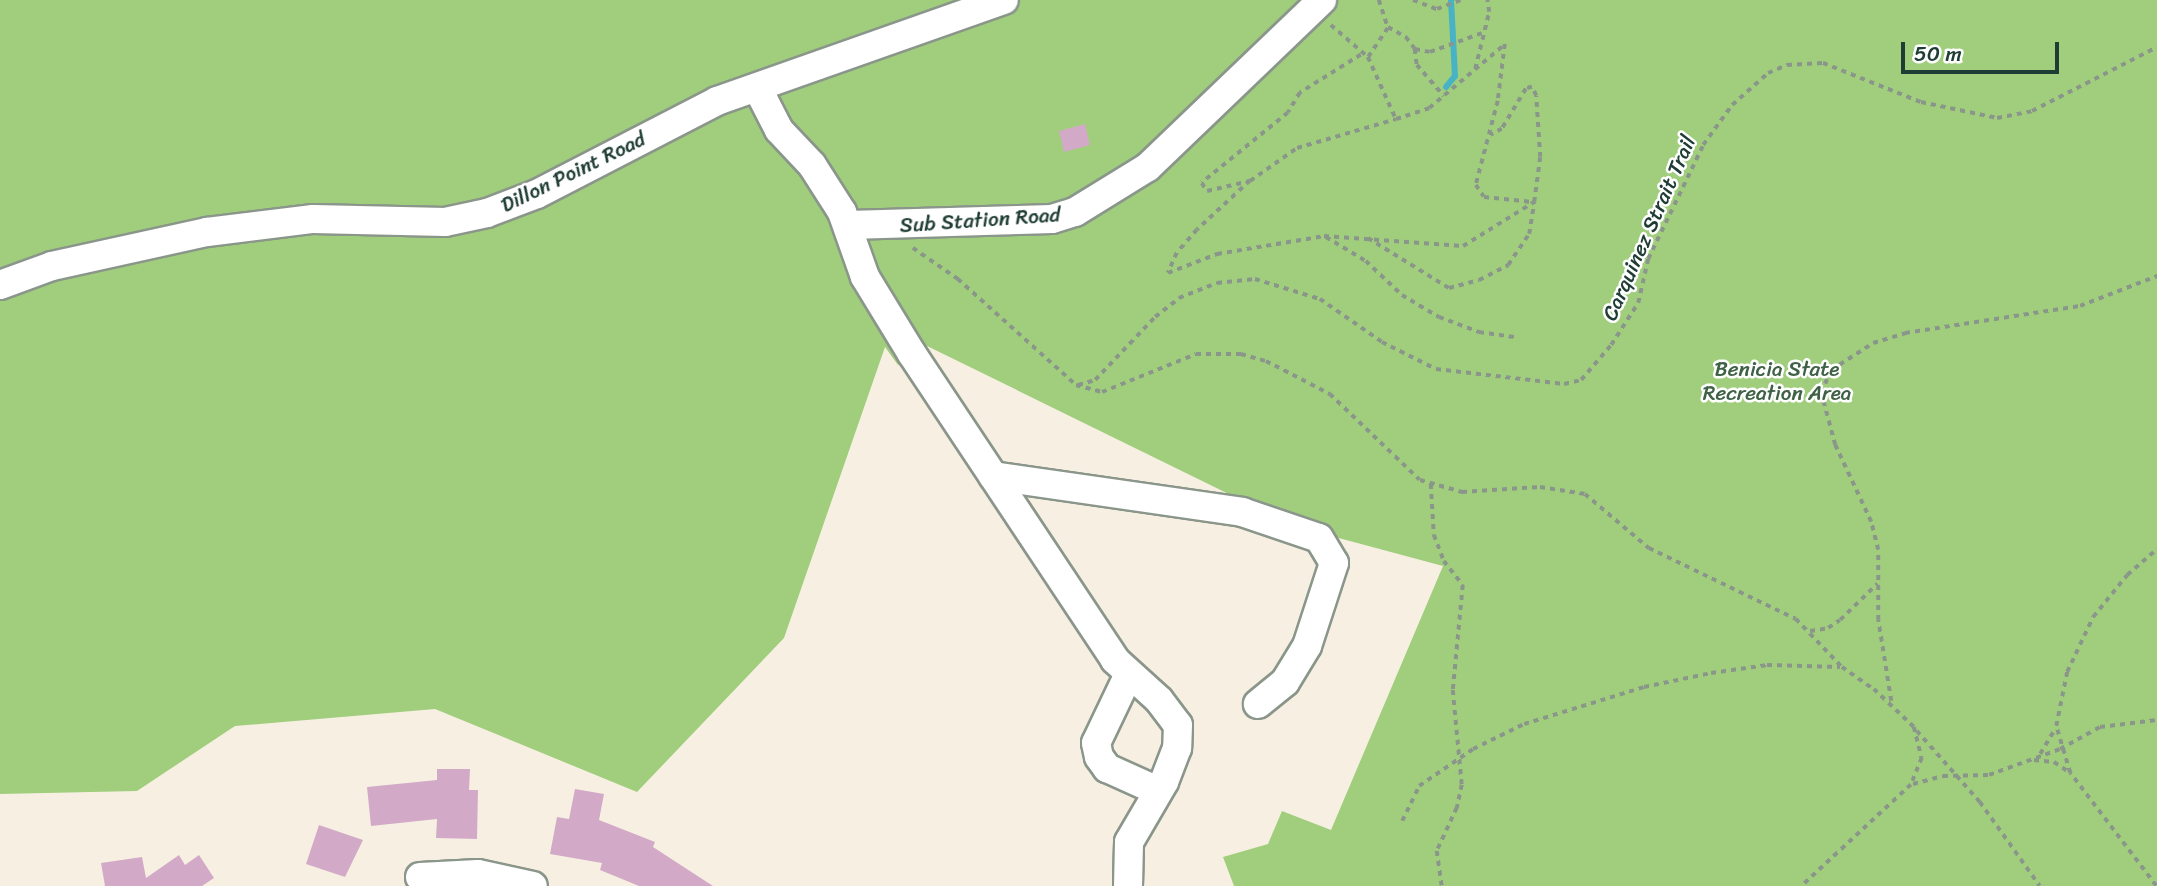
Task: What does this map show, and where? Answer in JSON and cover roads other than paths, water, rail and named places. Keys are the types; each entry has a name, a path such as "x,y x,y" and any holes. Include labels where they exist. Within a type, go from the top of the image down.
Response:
{"street":[{"name":"Dillon Point Road","path":"0,285 52,267 207,232 313,219 445,222 487,213 537,194 678,119 1004,0"},
{"name":"Sub Station Road","path":"849,225 1052,219 1076,212 1148,167 1318,4"},
{"path":"758,89 779,130 812,165 849,225 865,277 993,476 1128,676 1159,700 1178,726 1177,748 1158,791 1129,842 1128,886"},
{"path":"993,476 1242,512 1278,520 1319,538 1334,563 1307,646 1285,682 1258,704"},
{"path":"1128,676 1096,743 1099,757 1107,768 1158,791"},
{"path":"420,877 478,874 533,886"}],"waterway":[{"path":"1446,87 1455,76 1451,0"}],"park label":[{"name":"Benicia State Recreation Area","path":"1777,381"}]}
